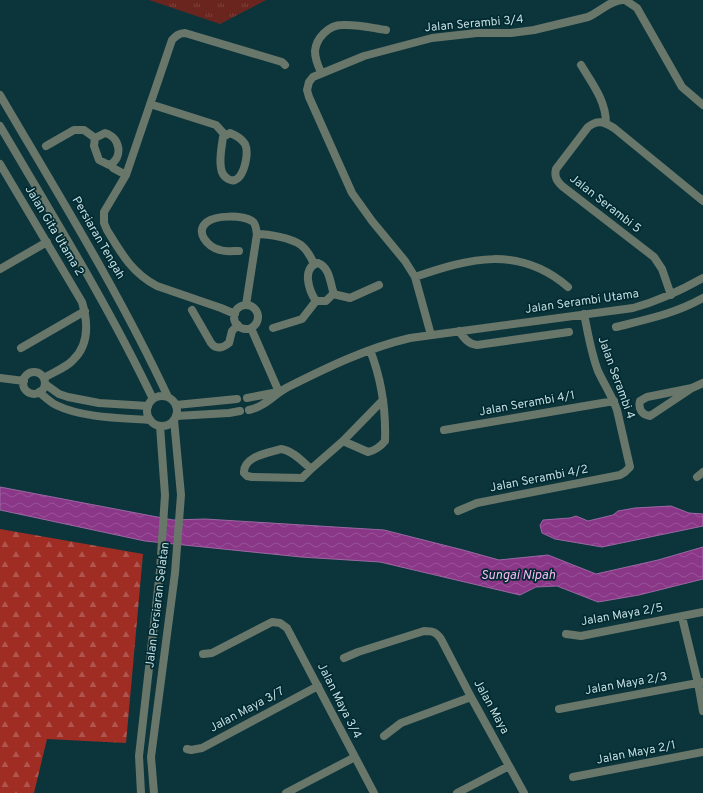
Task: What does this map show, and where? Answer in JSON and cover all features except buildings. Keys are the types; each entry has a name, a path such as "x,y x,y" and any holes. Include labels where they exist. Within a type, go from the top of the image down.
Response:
{"street":[{"name":"Jalan Serambi 3/4","path":"321,72 364,56 432,38 477,33 511,33 534,30 588,17 610,3 624,0"},
{"path":"624,0 637,8 682,87 703,105"},
{"path":"386,30 343,25 334,26 326,31 317,44 315,52 321,72 313,77 309,82 307,90 352,193 372,221 405,261 415,277 431,335"},
{"path":"235,314 157,286 132,269 118,249 104,223 104,212 126,175 172,40 180,33 185,33 274,59 285,65"},
{"path":"581,65 596,89 606,111 606,123 703,201"},
{"name":"Persiaran Tengah","path":"0,95 116,293 168,397"},
{"path":"150,104 216,125 225,135"},
{"name":"Jalan Serambi 5","path":"606,123 600,121 593,123 588,127 559,164 554,175 562,186 654,257 662,268 671,295"},
{"path":"0,126 102,300 126,345 150,403 147,413 150,420 160,426 168,425 175,418 240,411"},
{"path":"46,146 74,130 84,130 95,138"},
{"path":"105,133 108,134 116,143 118,148 119,156 117,160 109,165 103,163 97,157 94,146 95,138 105,133"},
{"path":"230,133 234,135 244,142 246,146 247,161 240,177 236,180 229,180 225,177 220,167 223,137 225,135 230,133"},
{"name":"Jalan Gita Utama 2","path":"0,164 3,177 47,242 82,302 85,311"},
{"path":"111,164 113,168 126,175"},
{"path":"239,251 222,250 211,246 203,238 201,232 202,226 211,219 218,217 240,216 252,221 255,224 257,234 246,305"},
{"path":"257,234 268,234 296,243 309,254 314,264"},
{"path":"0,269 47,242"},
{"path":"415,277 442,268 478,260 508,259 525,262 545,271 568,287"},
{"path":"316,301 312,295 308,278 308,271 314,264 318,263 325,267 333,294"},
{"name":"Jalan Serambi Utama","path":"247,398 279,392 335,364 390,343 410,338 634,308 671,295 703,278"},
{"path":"333,294 350,298 379,285"},
{"path":"316,301 326,301 333,294"},
{"path":"616,327 677,311 703,298"},
{"path":"273,328 302,319 316,301"},
{"path":"246,305 254,308 258,314 257,322 251,328 245,329 238,325 234,318 235,314 239,308 246,305"},
{"path":"634,308 638,322"},
{"path":"192,310 211,344 215,347 223,348 229,343 232,331 238,325"},
{"path":"21,348 85,311 87,322 84,343 81,351 72,361 44,381 39,392"},
{"name":"Jalan Serambi 4","path":"584,314 590,347 598,371 614,401 629,461 630,467 626,472"},
{"path":"535,321 538,336"},
{"path":"251,328 279,392"},
{"path":"459,331 467,342 477,345 569,332"},
{"path":"343,441 368,452 372,451 384,441 383,400 376,364 370,350"},
{"path":"150,420 97,416 65,409 55,404 39,392 33,393 27,390 24,385 26,375 32,372 39,373 44,381 58,394 99,403 150,403 160,396 168,397 176,405 237,399"},
{"path":"0,378 24,382"},
{"path":"692,388 647,397 640,401 640,409 643,414 650,416 692,388 703,383"},
{"name":"Jalan Serambi Utama","path":"249,410 266,404 279,392"},
{"path":"311,468 285,449 281,449 247,462 244,468 244,473 247,476 252,477 302,478 311,468 343,441 383,400"},
{"name":"Jalan Serambi 4/1","path":"444,430 614,401"},
{"name":"Jalan Persiaran Selatan","path":"154,793 151,757 176,573 181,495 175,418 176,405"},
{"name":"Jalan Persiaran Selatan","path":"141,793 139,756 160,571 165,495 160,426"},
{"name":"Jalan Serambi 4/2","path":"458,511 477,503 613,477 626,472"},
{"name":"Jalan Maya 2/5","path":"566,634 581,636 703,612"},
{"path":"682,617 700,683 703,711"},
{"name":"Jalan Maya 3/4","path":"203,654 212,653 272,622 280,622 287,628 374,793"},
{"name":"Jalan Maya","path":"344,658 405,636 424,631 436,633 441,639 524,793"},
{"name":"Jalan Maya 2/3","path":"559,709 700,683"},
{"name":"Jalan Maya 3/7","path":"186,749 191,750 202,748 318,686"},
{"path":"384,736 401,724 471,697"},
{"name":"Jalan Maya 2/1","path":"573,777 703,752"},
{"path":"286,793 355,757"},
{"path":"457,793 509,766"}],"green space":[{"path":"149,0 266,0 220,24"},
{"path":"0,529 143,554 126,743 47,739 34,793 0,793"}],"water":[{"name":"Sungai Nipah","path":"0,487 173,520 205,519 384,530 499,560 548,555 596,574 658,560 703,547 703,579 639,595 598,602 557,586 536,587 520,595 380,562 301,557 145,541 0,510"},
{"path":"671,506 689,513 703,514 703,526 602,547 555,539 542,533 540,525 543,520 570,518 576,516 588,521 613,515 618,511 635,508"}]}
